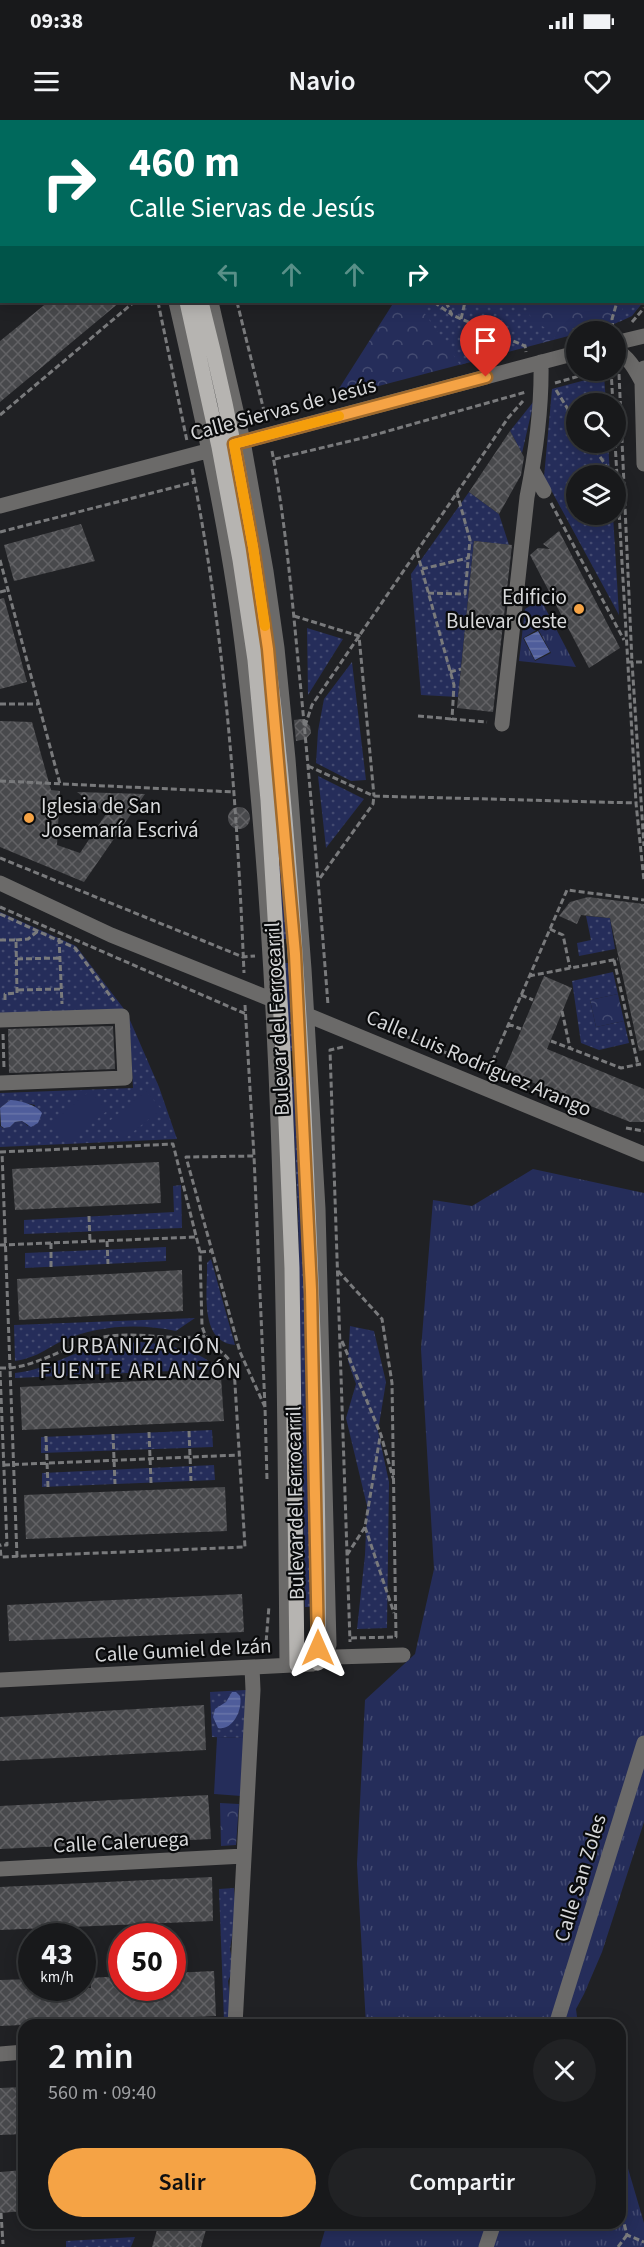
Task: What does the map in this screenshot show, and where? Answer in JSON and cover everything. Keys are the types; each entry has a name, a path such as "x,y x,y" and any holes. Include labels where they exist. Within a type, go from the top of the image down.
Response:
{"main road":[{"name":"Bulevar del Ferrocarril","path":"187,303 253,547 268,649 279,756 303,1013 318,1663"},
{"name":"Bulevar del Ferrocarril","path":"201,303 226,446 255,660 268,800 276,1001 293,1302 292,1665"}],"street":[{"name":"Bulevar del Ferrocarril","path":"176,303 226,446"},
{"name":"Bulevar del Ferrocarril","path":"211,303 226,446"},
{"path":"626,340 644,336"},
{"name":"Calle Siervas de Jesús","path":"0,506 566,356"},
{"path":"626,357 643,375 644,464"},
{"path":"502,724 527,497 533,471 542,398 541,362"},
{"path":"533,471 544,491"},
{"path":"0,883 111,935 276,1001"},
{"name":"Calle Luis Rodríguez Arango","path":"303,1013 644,1154"},
{"path":"2,1083 124,1078 122,1016 3,1020"},
{"name":"Calle Gumiel de Izán","path":"0,1680 292,1665 318,1663 335,1657 403,1654"},
{"path":"235,2019 253,1690 252,1667"},
{"name":"Calle San Zoles","path":"558,2019 644,1743"},
{"name":"Calle Caleruega","path":"0,1869 244,1856"},
{"path":"0,2054 18,2052"},
{"path":"486,2247 492,2229"}],"path":[{"path":"0,415 133,303"},
{"path":"158,303 187,441"},
{"path":"237,303 267,422"},
{"path":"436,303 452,315 525,346"},
{"path":"446,303 452,315"},
{"path":"461,319 465,303"},
{"path":"612,321 617,303"},
{"path":"566,380 552,384 566,406"},
{"path":"619,381 638,803 644,846"},
{"path":"274,460 367,437 534,390 508,418 312,705 304,729"},
{"path":"271,443 294,616 319,879 328,1005"},
{"path":"191,465 216,618 235,792 244,981"},
{"path":"268,477 276,475"},
{"path":"0,532 195,482"},
{"path":"544,491 625,641"},
{"path":"428,593 465,594 470,540 457,493"},
{"path":"618,525 644,881"},
{"path":"565,543 570,539"},
{"path":"417,552 454,685 452,719"},
{"path":"422,569 468,558"},
{"path":"0,560 60,784"},
{"path":"0,592 8,590"},
{"path":"294,616 359,636"},
{"path":"319,879 373,804 359,636"},
{"path":"627,662 642,662"},
{"path":"450,672 461,669"},
{"path":"0,704 38,704"},
{"path":"418,716 502,724"},
{"path":"308,766 374,796 638,803"},
{"path":"0,781 235,792"},
{"path":"0,858 243,957 257,956"},
{"name":"Calle Luis Rodríguez Arango","path":"489,1069 567,890 644,900"},
{"path":"0,907 246,1014 266,1407 268,1491"},
{"path":"0,914 75,948 117,1005 122,1016"},
{"path":"550,929 563,935 570,968"},
{"path":"0,940 28,939 38,931"},
{"path":"2,1083 5,994 17,993 16,940"},
{"path":"59,940 62,1018"},
{"path":"16,959 60,958"},
{"path":"529,976 616,960 640,1065 621,1068 550,1041"},
{"path":"17,990 61,989"},
{"path":"521,995 533,1000"},
{"path":"562,1011 570,1048"},
{"path":"508,1024 521,1029"},
{"path":"381,1026 572,1105"},
{"path":"346,1046 330,1050 350,1647"},
{"path":"249,1063 256,1063"},
{"path":"625,1128 644,1131"},
{"path":"17,1557 10,1368 6,1245 1,1152 173,1144 200,1251 202,1326 205,1336 213,1347 229,1357 234,1368 244,1547 17,1557 1,1557 0,1545 7,1545 0,1370 10,1368 35,1364 83,1342 101,1337 137,1334 173,1339 205,1336"},
{"path":"254,1156 186,1157 210,1251 240,1352 266,1407"},
{"path":"89,1216 90,1241"},
{"path":"0,1245 197,1237"},
{"path":"107,1241 108,1264"},
{"path":"51,1243 51,1267"},
{"path":"200,1251 210,1251"},
{"path":"338,1271 382,1319 392,1383 396,1637 350,1638"},
{"path":"341,1340 381,1435 394,1484"},
{"path":"189,1431 191,1481"},
{"path":"149,1432 151,1483"},
{"path":"238,1433 245,1432"},
{"path":"113,1434 115,1484"},
{"path":"348,1555 365,1527 381,1435"},
{"path":"46,1436 48,1487"},
{"path":"4,1465 239,1455"},
{"path":"365,1527 396,1618"},
{"path":"269,1598 269,1608"},
{"path":"1,2212 3,2244"},
{"path":"626,2229 627,2235"},
{"path":"627,2235 644,2242"},
{"path":"618,2247 627,2235"}],"green space":[{"path":"393,303 642,303 620,321 566,321 566,337 333,398"},
{"path":"418,303 524,303 533,321 560,336 460,365"},
{"path":"624,303 642,303 632,316 619,321"},
{"path":"582,381 604,381 605,393 566,393 566,453 609,453 609,465 566,465 566,517 544,477 552,389"},
{"path":"534,401 522,453 510,431"},
{"path":"469,492 499,514 509,545 474,541 458,697 421,695 411,574"},
{"path":"238,499 274,761 287,939 283,939"},
{"path":"570,525 614,525 619,615"},
{"path":"541,600 576,667 519,661 525,609","holes":["538,629 551,653 535,661 523,638"]},
{"path":"307,628 343,639 308,695"},
{"path":"352,662 366,780 351,781 316,763 318,731 324,699"},
{"path":"318,776 364,799 326,848"},
{"path":"0,912 76,946 124,1009 0,1015"},
{"path":"586,916 610,918 615,949 579,956 577,943 591,940"},
{"path":"284,963 289,963 293,1051 289,1051"},
{"path":"613,972 618,994 590,1000 596,1027 624,1021 629,1043 599,1050 581,1043 572,981"},
{"path":"618,994 624,1021 596,1027 590,1000"},
{"path":"129,1018 159,1087 177,1139 0,1147 0,1126 10,1127 15,1122 22,1121 28,1126 35,1105 10,1100 0,1108 0,1093 133,1088"},
{"path":"291,1077 296,1077 303,1203 311,1607 305,1607 298,1210"},
{"path":"90,1091 107,1111 67,1143 51,1123"},
{"path":"146,1091 161,1109 122,1141 107,1123"},
{"path":"533,1169 644,1193 644,1822 602,1952 576,2009 577,2019 366,2019 357,1864 365,1700 415,1654 434,1569 421,1349 433,1200 472,1206"},
{"path":"181,1185 182,1228 24,1234 24,1220 174,1212 173,1186"},
{"path":"166,1247 166,1261 25,1268 25,1253"},
{"path":"211,1259 235,1345 223,1341 215,1334 210,1324 207,1313 207,1263"},
{"path":"195,1318 176,1331 133,1326 89,1332 62,1341 35,1356 15,1361 14,1325"},
{"path":"350,1326 374,1331 386,1382 378,1431 389,1482 387,1628 357,1629 365,1555 367,1506 346,1418 356,1384 348,1361"},
{"path":"139,1342 169,1346 193,1353 203,1357 216,1369 15,1378 15,1373 43,1367 87,1350"},
{"path":"212,1430 213,1447 41,1453 41,1437"},
{"path":"214,1465 215,1480 42,1487 42,1473"},
{"path":"246,1690 244,1738 212,1737 210,1692"},
{"path":"217,1737 244,1738 241,1796 214,1794"},
{"path":"220,1803 239,1804 236,1845 221,1846"},
{"path":"234,1888 236,1914 230,1949 234,1968 228,1981 231,2009 228,2019 224,2019 219,1889"},
{"path":"626,2162 644,2223 644,2247 320,2247 325,2229 626,2229"},
{"path":"135,2237 131,2247 66,2247 66,2241"}],"shaded area":[{"path":"538,631 550,652 535,660 524,638"},
{"path":"10,1100 28,1104 40,1110 42,1113 38,1123 31,1127 22,1121 15,1122 10,1127 1,1126 0,1108"},
{"path":"232,1692 240,1696 238,1713 228,1726 218,1728 213,1717 215,1709 226,1702"}],"building":[{"path":"47,303 119,303 0,402 0,341"},
{"path":"510,431 524,457 521,475 499,514 469,492"},
{"path":"81,524 95,561 14,581 4,545"},
{"name":"Edificio Bulevar Oeste","path":"559,531 620,648 589,668 530,555 538,548 550,549 543,544"},
{"path":"474,541 512,545 493,712 457,708"},
{"path":"4,598 27,682 0,689 0,599"},
{"path":"302,719 310,726 311,733 306,739 296,741 294,720"},
{"path":"0,721 32,722 51,790 60,791 57,845 80,853 106,814 77,792 145,794 84,882 0,847"},
{"path":"239,807 247,810 250,818 247,826 239,829 231,826 228,818 231,810"},
{"path":"588,897 644,904 644,1050 639,1051 610,918 581,915 577,924 559,916 570,902"},
{"path":"544,976 572,988 547,1049 644,1089 644,1122 630,1122 504,1071"},
{"path":"113,1026 115,1069 9,1073 8,1029"},
{"path":"159,1162 161,1203 15,1210 12,1169"},
{"path":"182,1270 183,1311 19,1320 17,1279"},
{"path":"221,1377 224,1421 22,1430 20,1387"},
{"path":"225,1487 227,1531 26,1539 24,1495"},
{"path":"242,1594 244,1632 9,1641 7,1605"},
{"path":"204,1705 206,1750 0,1761 0,1717"},
{"path":"208,1795 211,1839 0,1849 0,1806"},
{"path":"212,1877 213,1921 108,1923 108,1925 96,1926 96,1923 18,1923 18,1929 0,1930 0,1887"},
{"path":"214,1971 216,2016 151,2019 18,2019 18,2025 0,2026 0,1980 18,1979 18,2001 96,2001 96,1978 108,1977 108,2001 186,2001 186,1972"},
{"path":"18,2087 18,2134 0,2135 0,2088"},
{"path":"18,2170 18,2212 0,2213 0,2172"},
{"path":"157,2229 206,2229 201,2247 152,2247"}],"slow traffic":[{"path":"265,626 234,444 339,416"}],"place":[{"name":"Edificio Bulevar Oeste","path":"579,609"},
{"name":"Iglesia de San Josemaría Escrivá","path":"29,818"}],"district":[{"name":"URBANIZACIÓN FUENTE ARLANZÓN","path":"141,1358"}],"route":[{"path":"318,1648 311,1290 295,954 268,649 253,547 234,444 486,377"}]}
